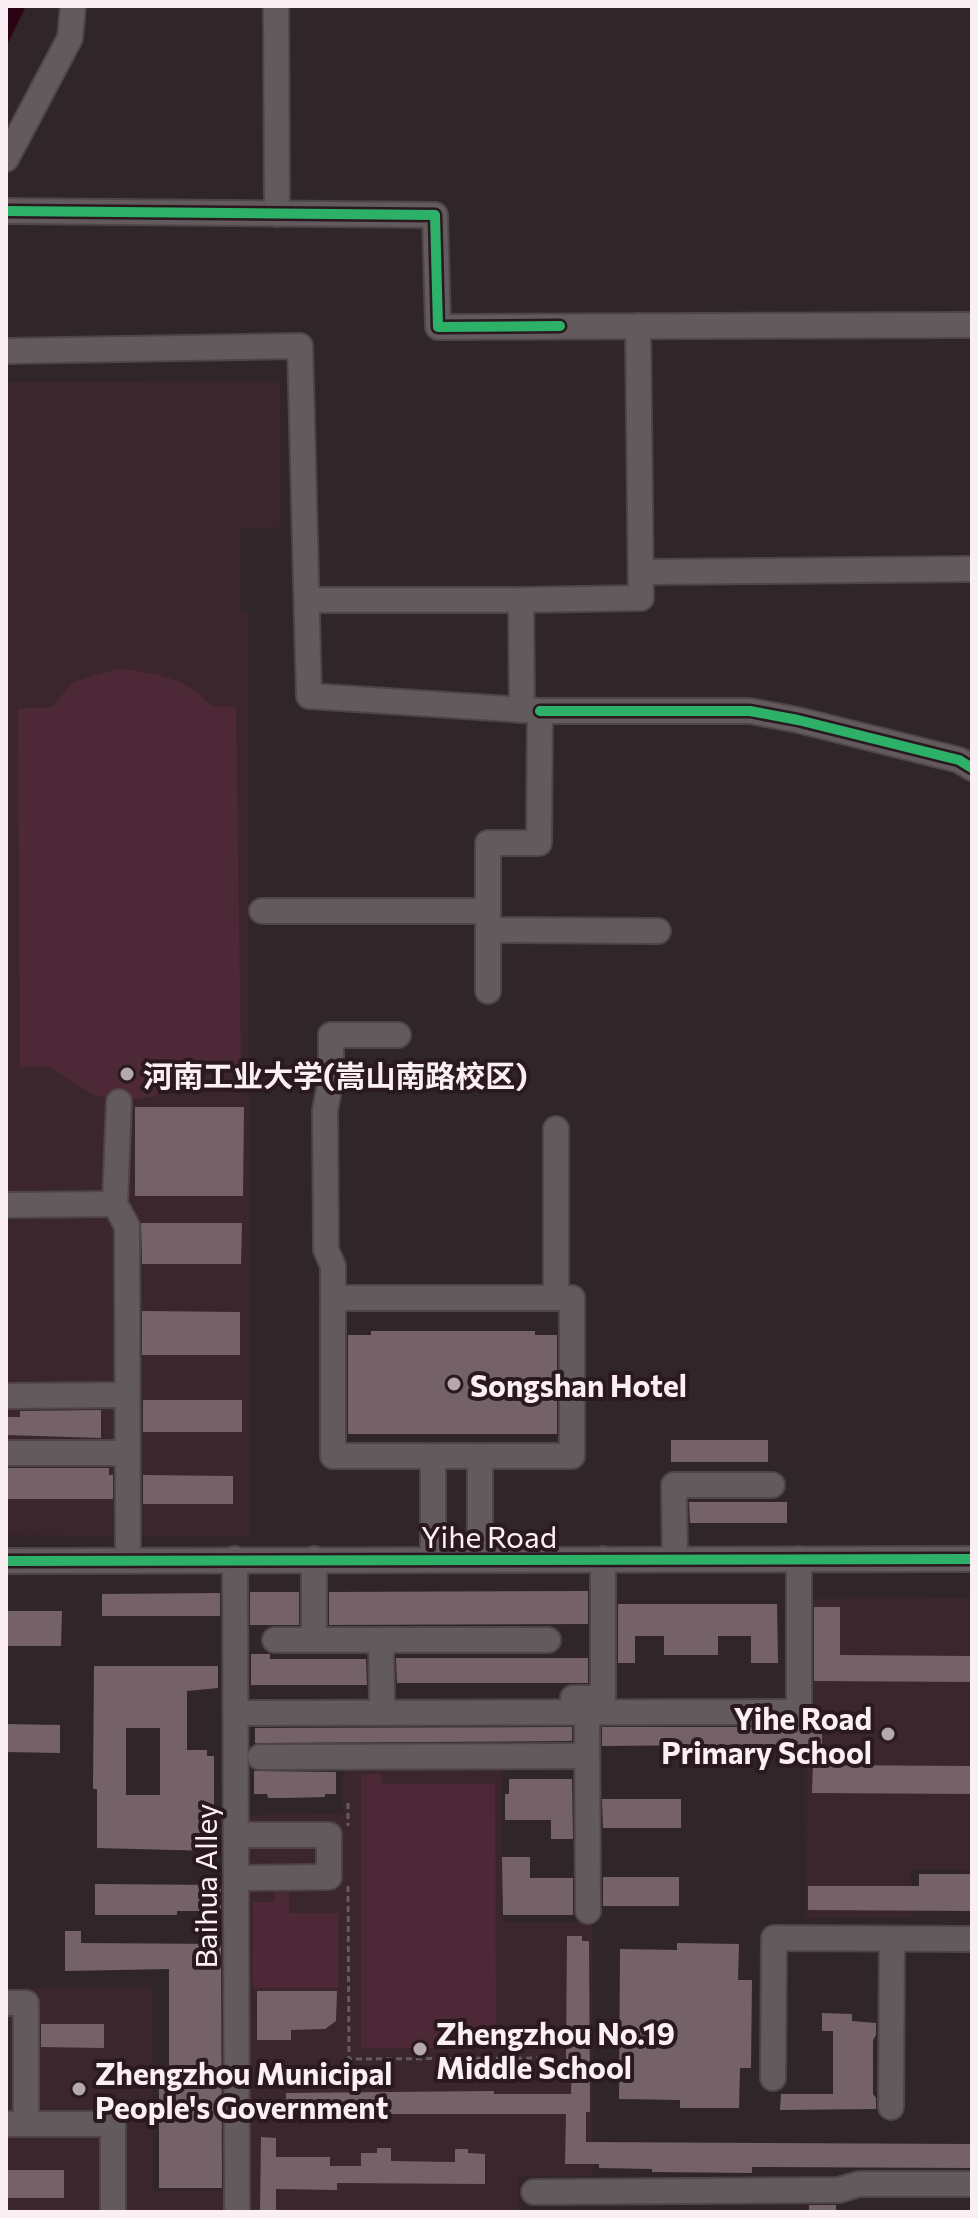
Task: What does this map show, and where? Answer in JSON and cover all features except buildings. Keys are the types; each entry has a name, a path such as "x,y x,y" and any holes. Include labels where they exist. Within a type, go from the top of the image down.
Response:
{"street":[{"path":"6,159 70,38 73,6"},
{"path":"276,6 277,214"},
{"path":"6,211 435,215 438,327 972,325"},
{"path":"315,600 641,598 638,326"},
{"path":"6,351 300,346 309,696 531,710 750,711 959,760 972,768"},
{"path":"641,572 972,569"},
{"path":"488,991 488,843 539,843 521,600"},
{"path":"262,911 658,931"},
{"path":"333,1298 572,1298 572,1456 333,1456 333,1298 333,1266 326,1250 325,1110 331,1080 331,1035 398,1035"},
{"path":"119,1102 115,1204 127,1226 128,1559"},
{"path":"556,1129 556,1298"},
{"path":"6,1205 115,1204"},
{"path":"6,1396 127,1395"},
{"path":"6,1453 127,1453"},
{"path":"433,1456 433,1559"},
{"path":"480,1456 480,1559"},
{"path":"675,1559 674,1485 772,1485"},
{"name":"Baihua Alley","path":"235,1559 237,2212"},
{"path":"314,1559 314,1640"},
{"path":"244,1713 603,1698 603,1559"},
{"path":"311,1699 380,1706 587,1712 799,1712 799,1559"},
{"name":"Yihe Road","path":"6,1561 972,1559"},
{"path":"275,1640 548,1640"},
{"path":"377,1757 381,1640"},
{"path":"587,1712 588,1911"},
{"path":"260,1757 587,1756"},
{"path":"236,1835 329,1835 329,1877 236,1878"},
{"path":"773,2078 774,1938 972,1939"},
{"path":"891,2107 892,1939"},
{"path":"6,2003 26,2003 16,2124 113,2124 113,2212"},
{"path":"534,2192 845,2200 859,2184 972,2184"}],"path":[{"path":"348,1803 348,1833"},
{"path":"348,1877 349,2059 552,2058"}],"shaded area":[{"path":"6,6 26,6 6,47"},
{"name":"河南工业大学(嵩山南路校区)","path":"280,381 280,527 240,528 240,611 248,612 250,1536 6,1535 6,382"},
{"path":"121,668 181,683 213,707 236,707 241,1065 214,1065 184,1086 154,1096 119,1102 92,1094 49,1067 20,1067 18,709 52,707 73,682"},
{"name":"Yihe Road Primary School","path":"972,1598 972,1870 911,1870 911,1918 805,1918 804,1599"},
{"name":"Zhengzhou No.19 Middle School","path":"501,1760 502,1922 592,1922 593,2176 519,2177 519,2212 248,2212 248,1815 343,1814 343,1761"},
{"path":"361,1774 381,1774 382,1784 495,1784 496,2048 361,2048"},
{"path":"289,1888 289,1913 338,1913 338,1988 253,1988 253,1902 274,1902 275,1889"},
{"name":"Zhengzhou Municipal People's Government","path":"152,1987 153,2191 227,2191 228,2212 6,2212 6,1988"}],"cycle path":[{"path":"6,211 435,215 438,327 560,326"},
{"path":"540,711 750,711 959,760 972,768"},
{"path":"6,1561 972,1559"}],"place":[{"name":"河南工业大学(嵩山南路校区)","path":"127,1074"},
{"name":"Songshan Hotel","path":"454,1384"},
{"name":"Yihe Road Primary School","path":"888,1734"},
{"name":"Zhengzhou No.19 Middle School","path":"420,2049"},
{"name":"Zhengzhou Municipal People's Government","path":"79,2089"}]}
